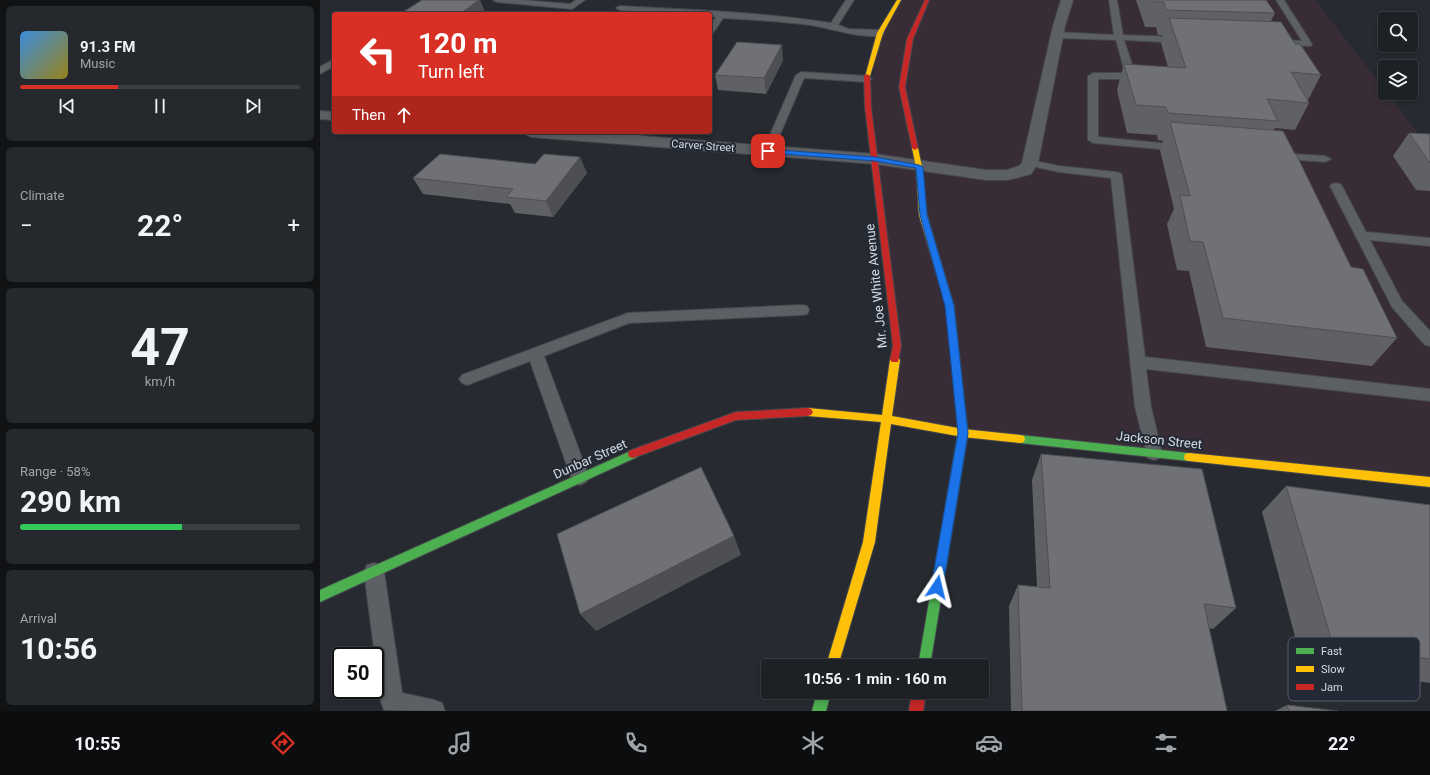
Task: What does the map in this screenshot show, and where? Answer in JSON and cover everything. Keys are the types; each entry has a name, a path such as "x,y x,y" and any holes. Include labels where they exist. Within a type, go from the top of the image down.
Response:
{"main road":[{"name":"Mr. Joe White Avenue","path":"834,659 869,542 897,346 868,107 867,79 880,33 899,0"},
{"path":"925,659 963,433 950,306 923,215 919,167 902,87 910,39 927,0"},
{"name":"Dunbar Street","path":"320,596 646,448 736,416 801,411 887,420"},
{"name":"Jackson Street","path":"887,420 963,433 1430,482"},
{"path":"819,711 822,699"},
{"path":"916,711 918,699"}],"street":[{"path":"1030,163 1057,35 1067,0"},
{"path":"320,115 332,116"},
{"name":"Carver Street","path":"584,134 635,136 768,151 875,159 919,167 986,175 1008,175 1025,170 1030,163"}],"lane":[{"path":"497,0 572,7 581,0"},
{"path":"833,26 850,0"},
{"path":"1114,0 1119,37 1130,76 1093,76 1093,140 1194,149"},
{"path":"1269,43 1308,44 1280,0"},
{"path":"620,7 682,12"},
{"path":"712,14 808,22 833,26 848,31 880,33"},
{"path":"712,28 721,15"},
{"path":"1057,35 1190,40"},
{"path":"320,71 332,63"},
{"path":"768,151 801,75 867,79"},
{"path":"1271,155 1325,159"},
{"path":"1030,163 1059,169 1116,175 1143,406 1154,453"},
{"path":"1336,186 1397,304 1430,341"},
{"path":"1362,235 1430,242"},
{"path":"467,379 628,318 802,310"},
{"path":"535,353 580,477"},
{"path":"1138,362 1430,395"},
{"path":"374,572 392,702 434,711"}],"shaded area":[{"path":"899,0 1315,0 1378,81 1378,100 1392,100 1422,138 1430,139 1430,482 887,419 897,346 868,107 880,33"}],"building":[{"path":"422,0 479,0 463,12 403,12"},
{"path":"1152,0 1266,0 1275,13 1166,10 1164,2 1152,2"},
{"path":"1169,18 1281,22 1295,44 1300,44 1321,75 1291,72 1309,103 1267,99 1278,121 1168,113 1166,107 1136,105 1124,64 1186,68"},
{"path":"737,42 782,45 764,78 715,75"},
{"path":"1170,122 1283,131 1296,154 1351,267 1363,269 1397,338 1223,318 1203,242 1190,241 1180,195 1190,196"},
{"path":"1409,133 1430,134 1430,163"},
{"path":"440,154 535,164 544,154 580,157 546,201 506,197 513,189 413,178"},
{"path":"1041,454 1202,469 1236,608 1204,604 1227,711 1022,711 1018,585 1050,588"},
{"path":"701,467 734,536 580,614 557,534"},
{"path":"1286,486 1430,505 1430,659 1420,658 1420,637 1331,637"},
{"path":"1287,705 1338,711 1289,711"}],"traffic: fast":[{"path":"925,659 963,433 955,353"},
{"path":"1020,439 1189,457"},
{"path":"320,596 633,454"},
{"path":"819,711 822,699"}],"traffic: slow":[{"path":"867,76 880,33 899,0"},
{"path":"915,148 919,167 923,215 950,306 955,353"},
{"path":"834,659 869,542 895,360"},
{"path":"808,412 887,419 963,433 1020,439"},
{"path":"1189,457 1430,482"}],"traffic: jam":[{"path":"915,148 902,87 910,39 927,0"},
{"path":"867,76 868,107 897,346 895,360"},
{"path":"633,454 736,416 808,412"},
{"path":"916,711 918,699"}],"route":[{"path":"768,151 875,159 919,167 923,215 950,306 963,433 937,587"}]}
